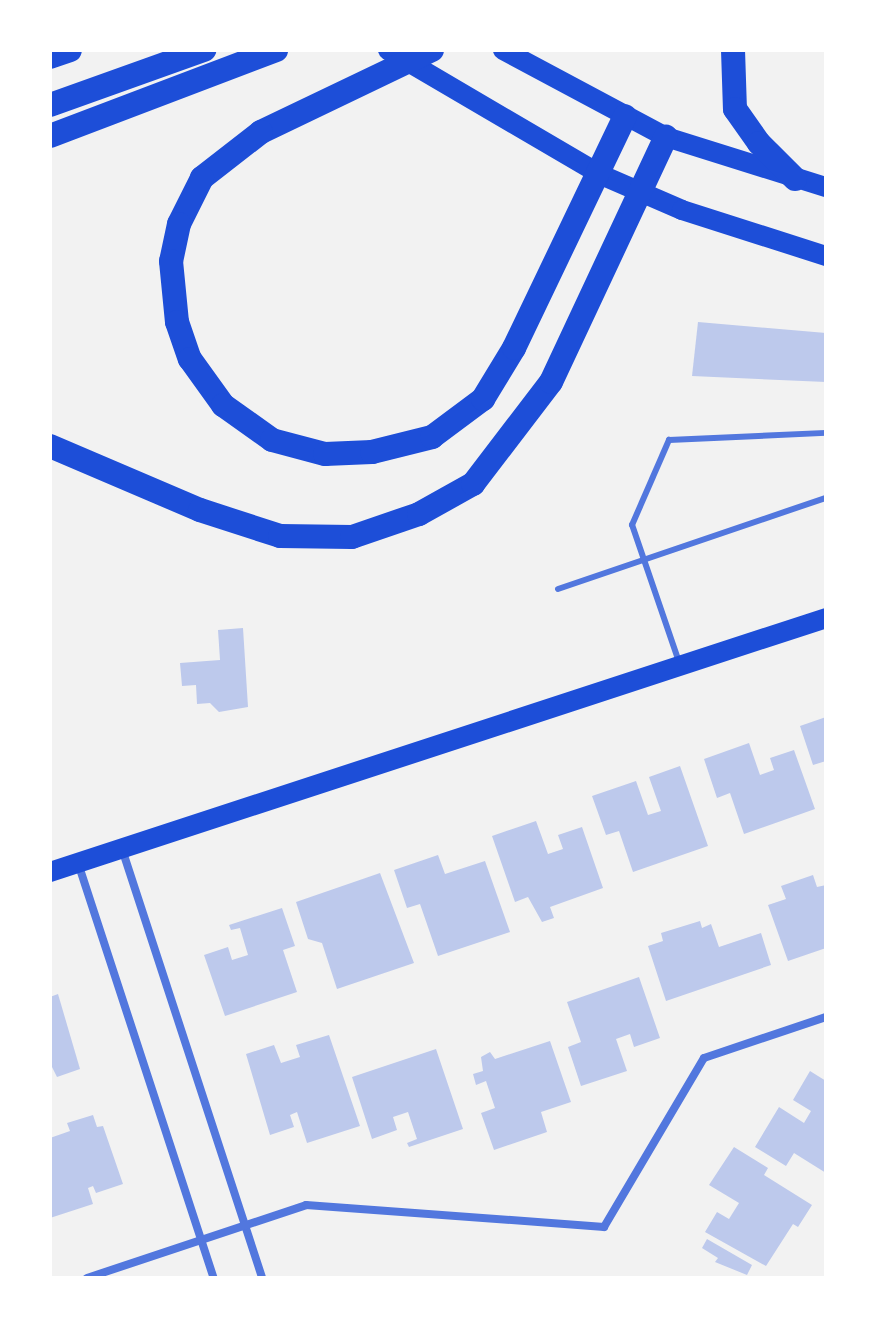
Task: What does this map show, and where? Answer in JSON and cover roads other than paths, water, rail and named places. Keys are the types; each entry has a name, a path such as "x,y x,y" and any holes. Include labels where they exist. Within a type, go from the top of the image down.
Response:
{"highway":[{"path":"50,57 70,50"},
{"path":"50,105 204,50"},
{"path":"50,136 276,50"},
{"path":"432,50 309,105 261,132 202,178 179,224 171,261 177,322 190,359 223,405 272,440 325,454 372,452 432,437 483,399 514,348 625,116"},
{"path":"733,50 735,109 759,143 795,179"},
{"path":"50,446 200,510 280,536 352,537 419,514 473,484 551,382 666,137"}],"main road":[{"path":"388,50 599,174 640,192 826,256"},
{"path":"503,50 666,137 826,187"},
{"path":"50,872 826,618"}],"street":[{"path":"122,849 262,1278"},
{"path":"78,862 214,1278"},
{"path":"87,1278 306,1205 604,1227 704,1058 826,1017"}],"lane":[{"path":"680,666 632,525 669,440 826,433"},
{"path":"558,589 826,498"}]}
